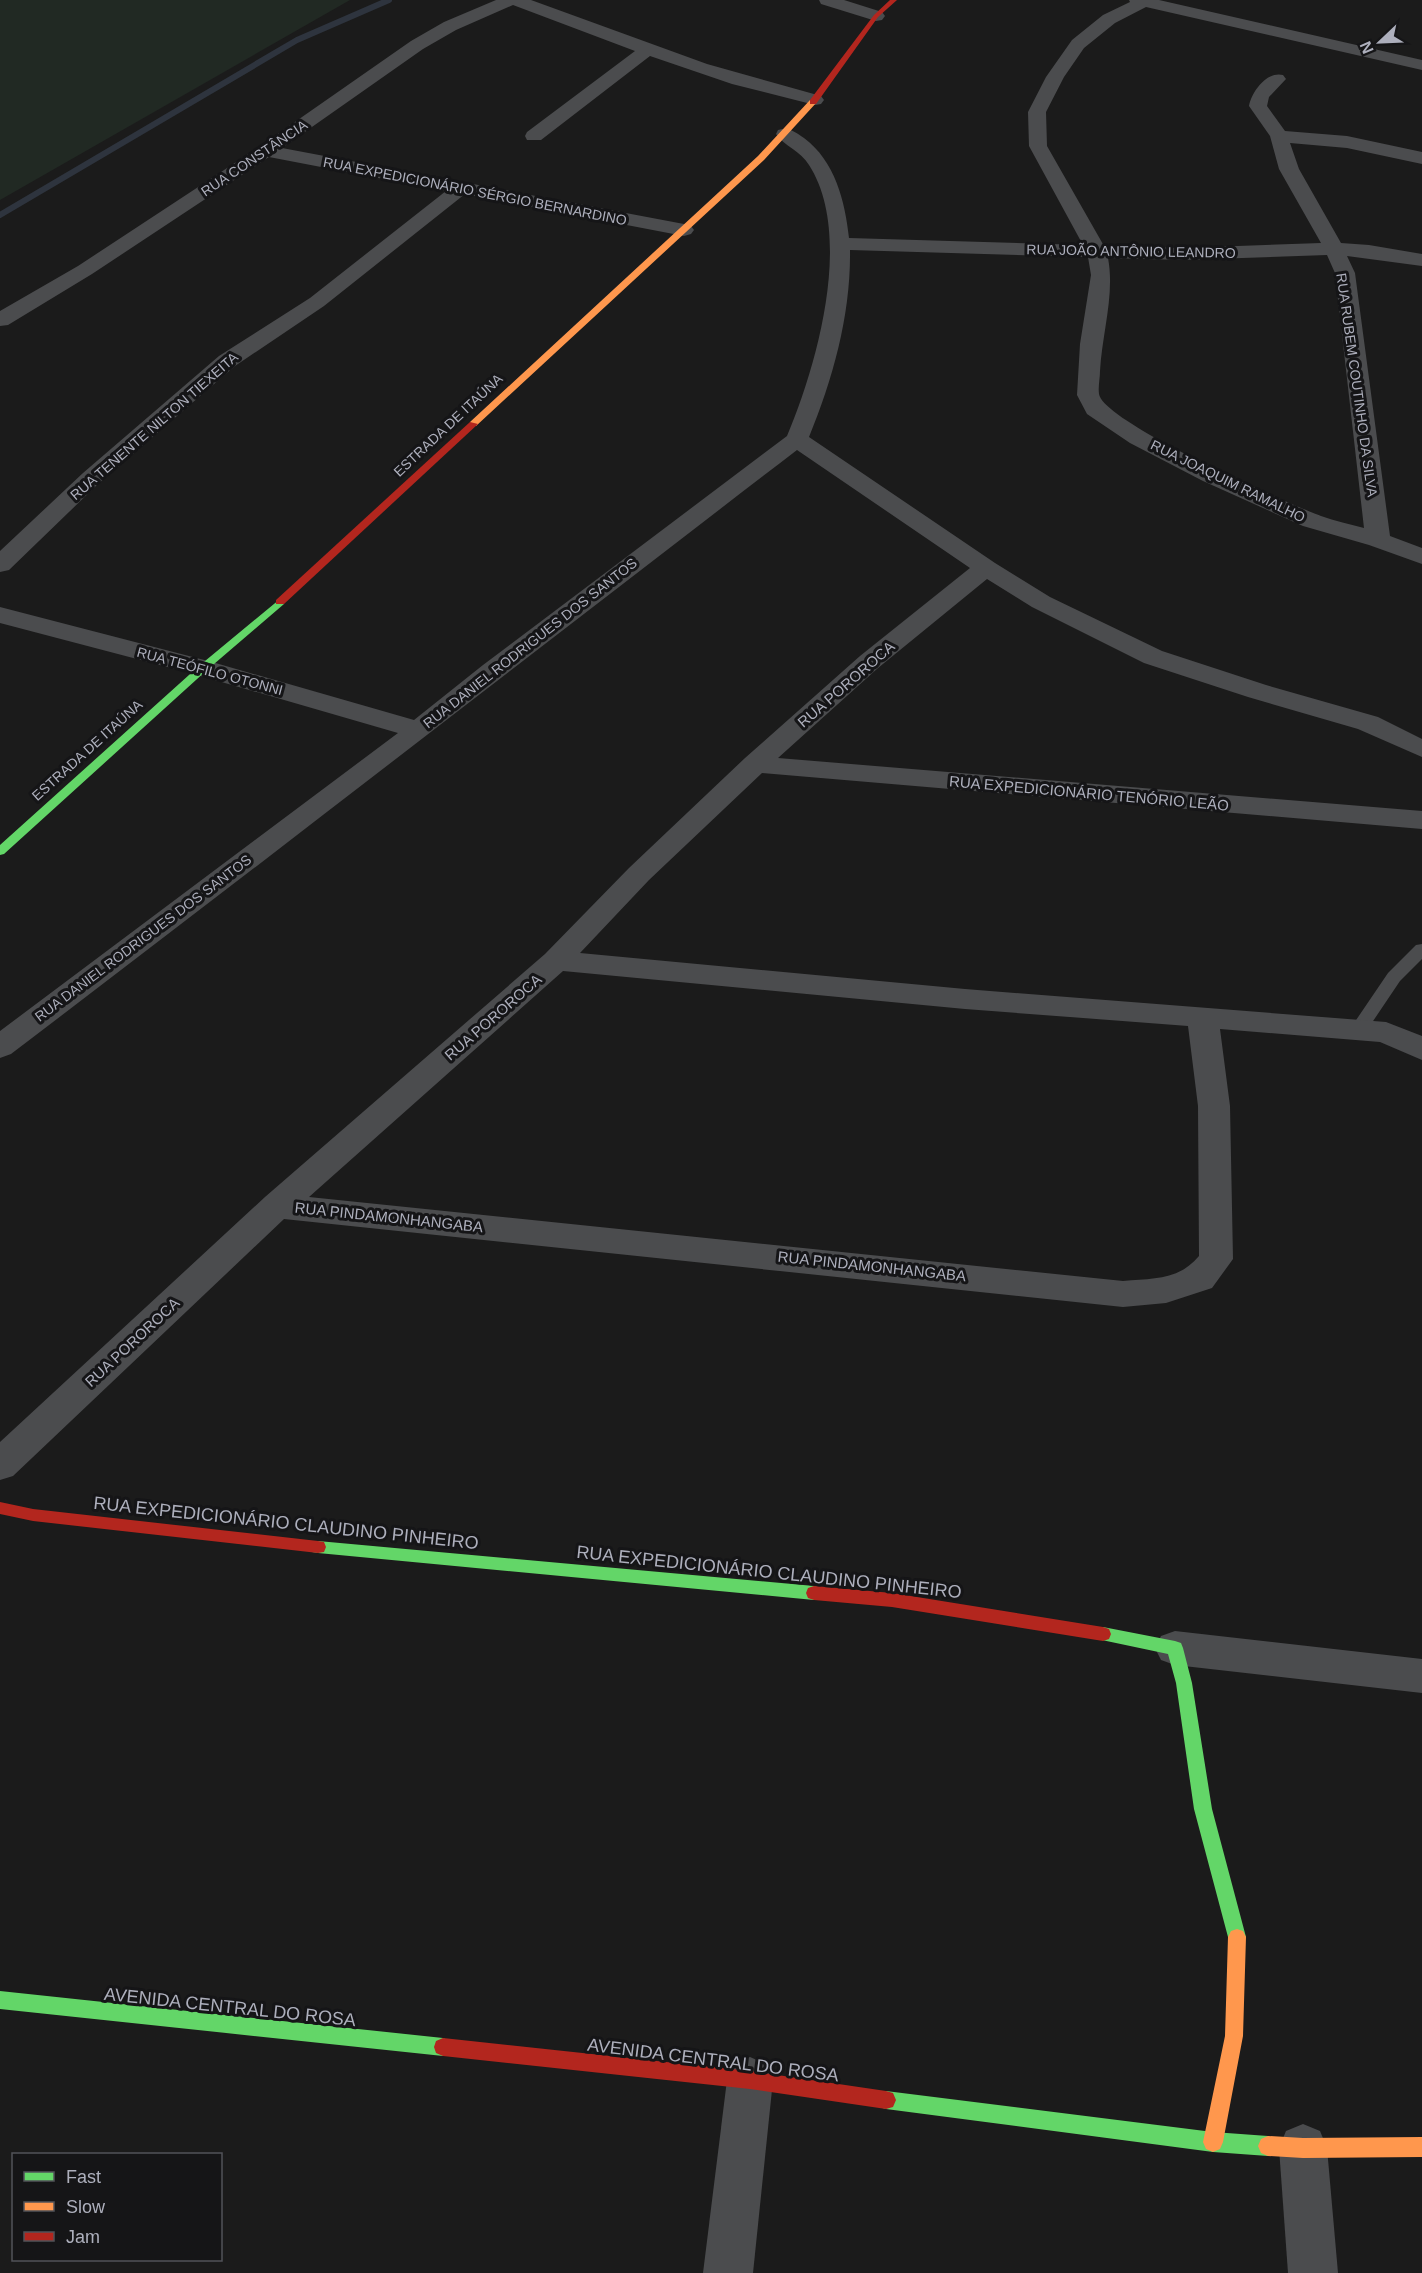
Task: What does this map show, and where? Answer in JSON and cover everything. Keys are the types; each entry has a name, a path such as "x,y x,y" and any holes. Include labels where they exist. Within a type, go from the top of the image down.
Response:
{"street":[{"name":"RUA CONSTÂNCIA","path":"0,320 85,270 266,151 417,45 450,26 510,0"},
{"path":"515,0 648,49 758,86 815,100"},
{"path":"827,0 876,16"},
{"name":"ESTRADA DE ITAÚNA","path":"0,851 203,668 295,589 785,134 815,100 876,16 894,0"},
{"path":"1142,0 1422,64"},
{"name":"RUA JOAQUIM RAMALHO","path":"1142,0 1110,19 1078,44 1055,77 1037,112 1038,146 1097,251 1101,275 1088,376 1088,395 1095,409 1138,438 1230,485 1312,521 1378,540 1422,557"},
{"path":"534,135 648,49"},
{"name":"RUA RUBEM COUTINHO DA SILVA","path":"1277,79 1260,96 1258,106 1279,136 1289,169 1345,273 1378,540"},
{"name":"RUA DANIEL RODRIGUES DOS SANTOS","path":"0,1047 797,440 808,415 827,345 839,279 840,244 834,208 820,167 798,142 785,134"},
{"path":"1279,136 1338,140 1422,158"},
{"name":"RUA EXPEDICIONÁRIO SÉRGIO BERNARDINO","path":"266,151 684,230"},
{"name":"RUA TENENTE NILTON TIEXEITA","path":"0,565 91,478 227,361 317,302 460,189"},
{"name":"RUA JOÃO ANTÔNIO LEANDRO","path":"840,244 1194,254 1334,249 1370,251 1422,260"},
{"path":"797,440 986,568 1041,602 1153,657 1257,691 1368,723 1422,749"},
{"name":"RUA POROROCA","path":"0,1465 278,1206 556,961 639,874 755,764 869,662 986,568"},
{"name":"RUA TEÓFILO OTONNI","path":"0,615 203,668 419,730"},
{"name":"RUA EXPEDICIONÁRIO TENÓRIO LEÃO","path":"755,764 1422,820"},
{"path":"556,961 692,975 1203,1019 1359,1029 1386,1032 1422,1049"},
{"name":"RUA PINDAMONHANGABA","path":"278,1206 1123,1294 1166,1290 1200,1279 1216,1259 1214,1106 1203,1019"},
{"name":"RUA EXPEDICIONÁRIO CLAUDINO PINHEIRO","path":"0,1508 33,1515 215,1538 892,1600 1081,1630 1175,1648"},
{"path":"1213,2142 1234,2036 1238,1941 1203,1809 1184,1683 1175,1648 1422,1676"},
{"name":"AVENIDA CENTRAL DO ROSA","path":"0,2000 750,2080 924,2106 1213,2142 1303,2148 1422,2147"},
{"path":"728,2273 750,2080"},
{"path":"1303,2148 1313,2273"}],"lane":[{"path":"1359,1029 1394,977 1422,949"}],"shaded area":[{"path":"0,0 350,0 0,200"}],"waterway":[{"path":"0,215 297,40 389,0"}],"traffic: fast":[{"path":"0,851 203,668 280,602"},
{"path":"318,1547 814,1593"},
{"path":"1103,1634 1175,1648 1184,1683 1203,1809 1237,1937"},
{"path":"0,2000 443,2047"},
{"path":"886,2100 1213,2142 1268,2146"}],"traffic: slow":[{"path":"473,424 761,158 813,102"},
{"path":"1213,2142 1234,2036 1237,1937"},
{"path":"1268,2146 1422,2147"}],"traffic: jam":[{"path":"813,102 876,16 894,0"},
{"path":"280,602 473,424"},
{"path":"0,1508 33,1515 318,1547"},
{"path":"814,1593 892,1600 1103,1634"},
{"path":"443,2047 750,2080 886,2100"}]}
